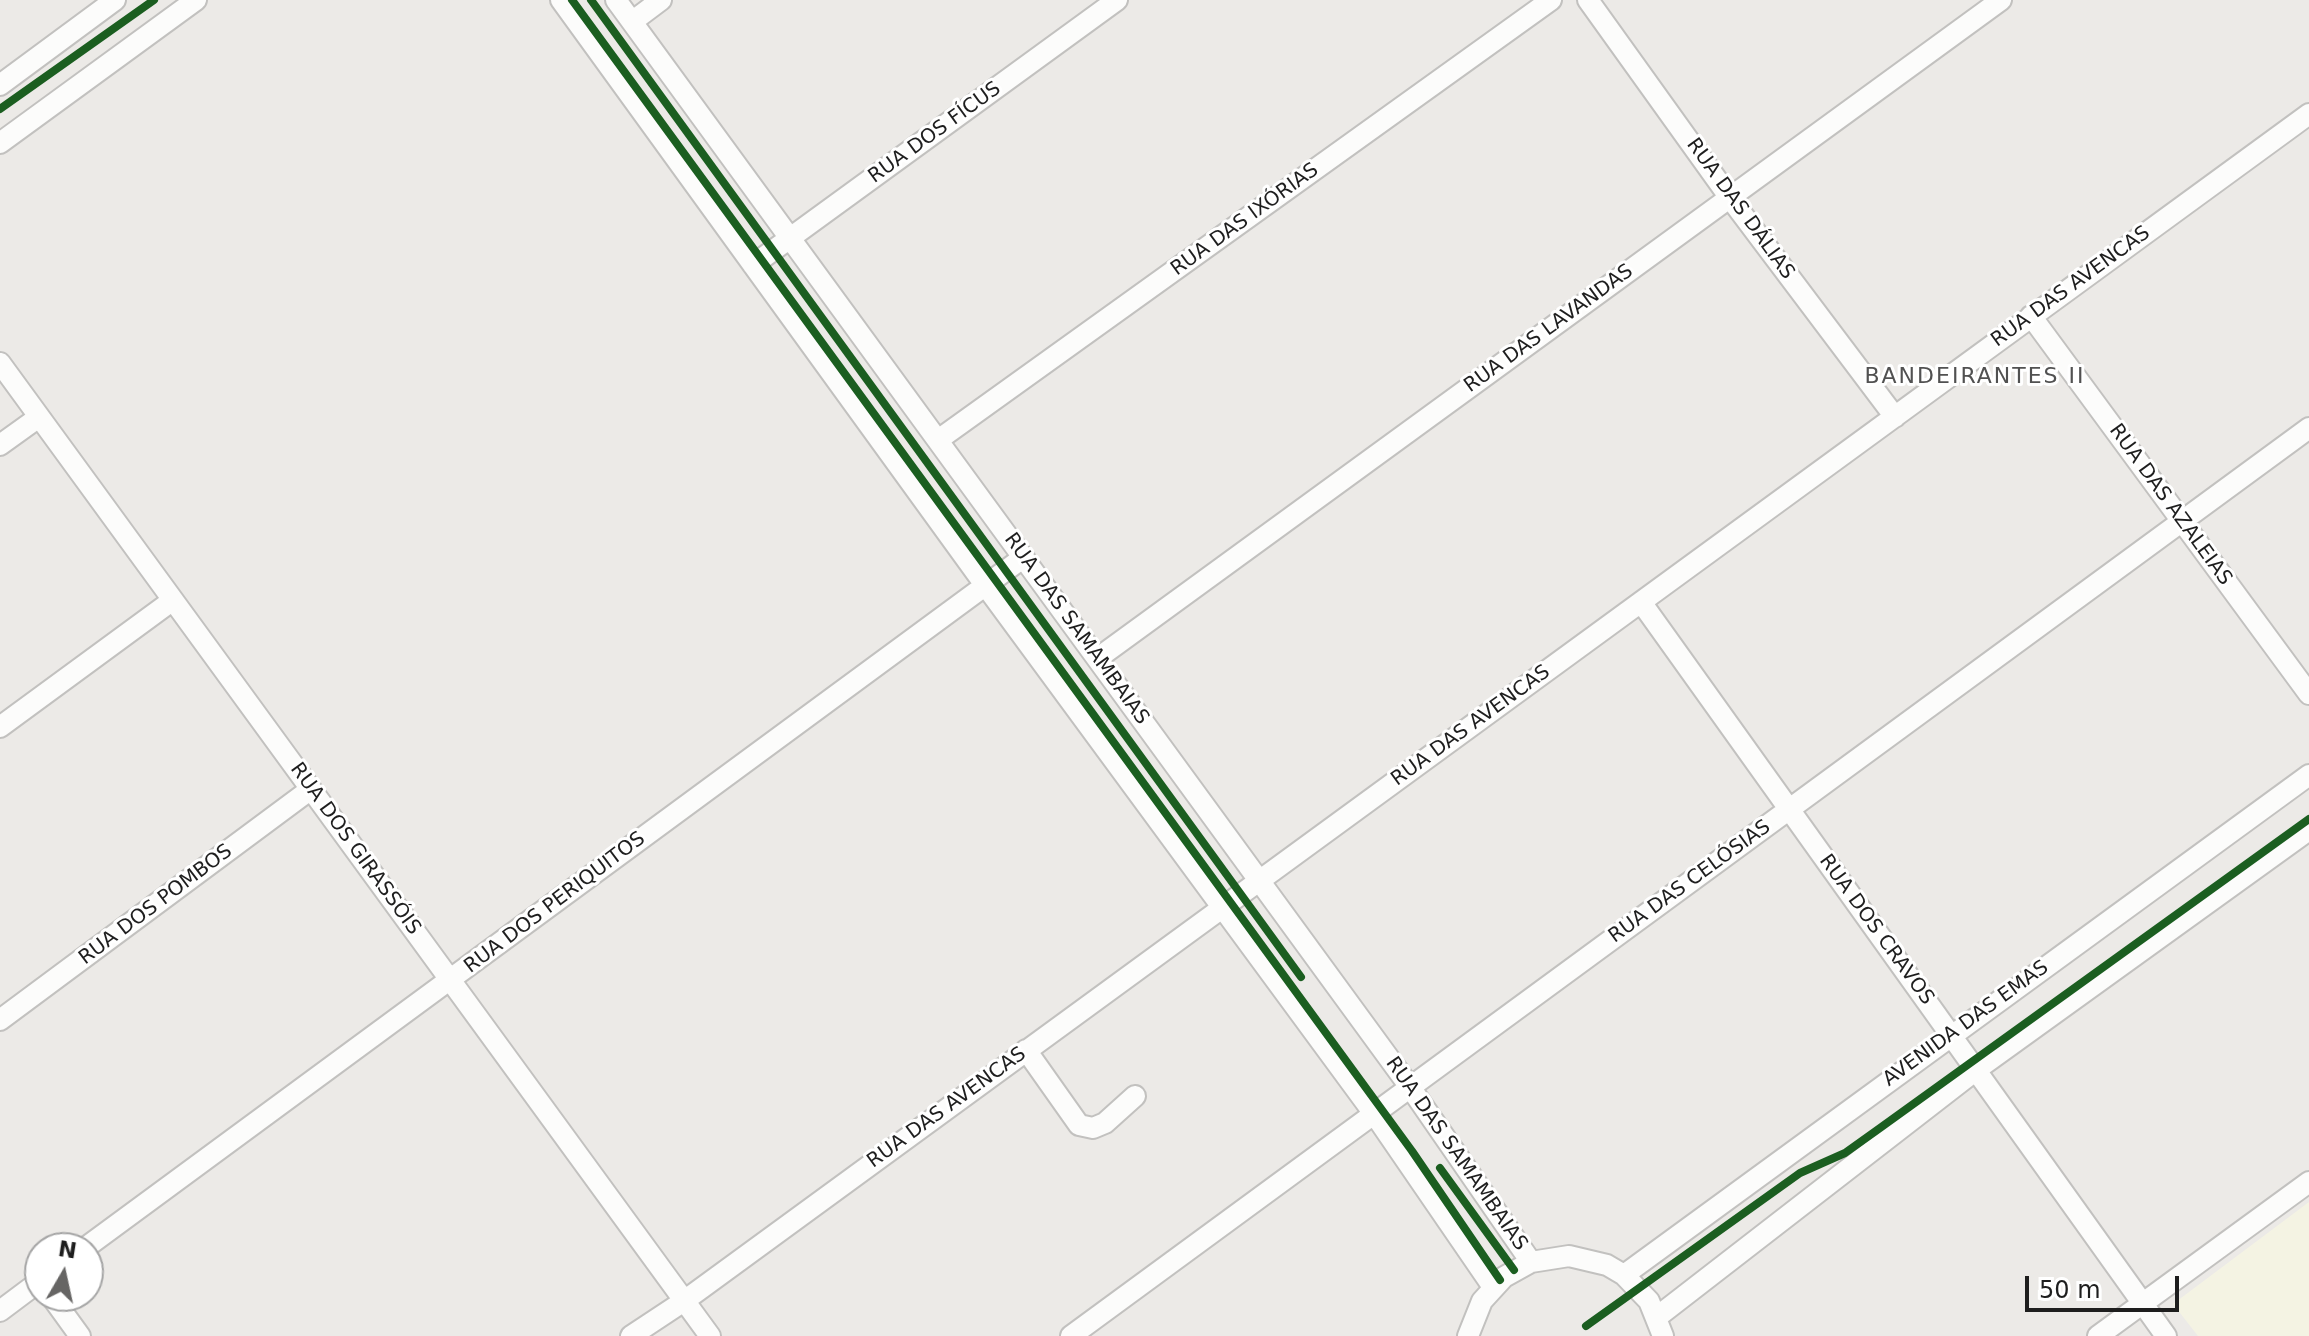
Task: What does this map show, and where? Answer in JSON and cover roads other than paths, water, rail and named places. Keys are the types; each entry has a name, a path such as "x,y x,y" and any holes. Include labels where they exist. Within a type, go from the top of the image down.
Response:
{"street":[{"path":"0,85 115,0"},
{"path":"0,143 196,0"},
{"path":"561,0 985,585 1375,1115 1493,1287"},
{"name":"RUA DAS SAMAMBAIAS","path":"616,0 1410,1087 1531,1262"},
{"path":"633,21 661,0"},
{"name":"RUA DOS FÍCUS","path":"753,265 1117,0"},
{"name":"RUA DAS IXÓRIAS","path":"938,440 1551,0"},
{"name":"RUA DAS DÁLIAS","path":"1588,0 1730,198 1895,417"},
{"name":"RUA DAS LAVANDAS","path":"1098,658 2001,0"},
{"name":"RUA DAS AVENCAS","path":"631,1336 684,1301 2309,114"},
{"name":"RUA DAS AZALEIAS","path":"2031,316 2309,694"},
{"name":"RUA DOS GIRASSÓIS","path":"0,363 710,1336"},
{"path":"0,445 39,417"},
{"name":"RUA DAS CELÓSIAS","path":"1071,1336 2309,428"},
{"name":"RUA DOS PERIQUITOS","path":"104,1234 1024,557"},
{"path":"0,727 173,600"},
{"name":"RUA DOS CRAVOS","path":"1641,602 2166,1336"},
{"name":"AVENIDA DAS EMAS","path":"1624,1275 2309,775"},
{"name":"RUA DOS POMBOS","path":"0,1020 311,789"},
{"path":"1468,1336 1473,1317 1493,1287 1517,1268 1560,1256 1589,1258 1624,1275 1644,1295 1660,1326 1976,1070 2309,830"},
{"path":"1026,1050 1079,1125 1093,1128 1105,1123 1135,1096"},
{"path":"2098,1336 2309,1182"},
{"path":"0,1311 24,1293"},
{"path":"63,1312 80,1336"}],"district":[{"name":"BANDEIRANTES II","path":"1975,377"}]}
